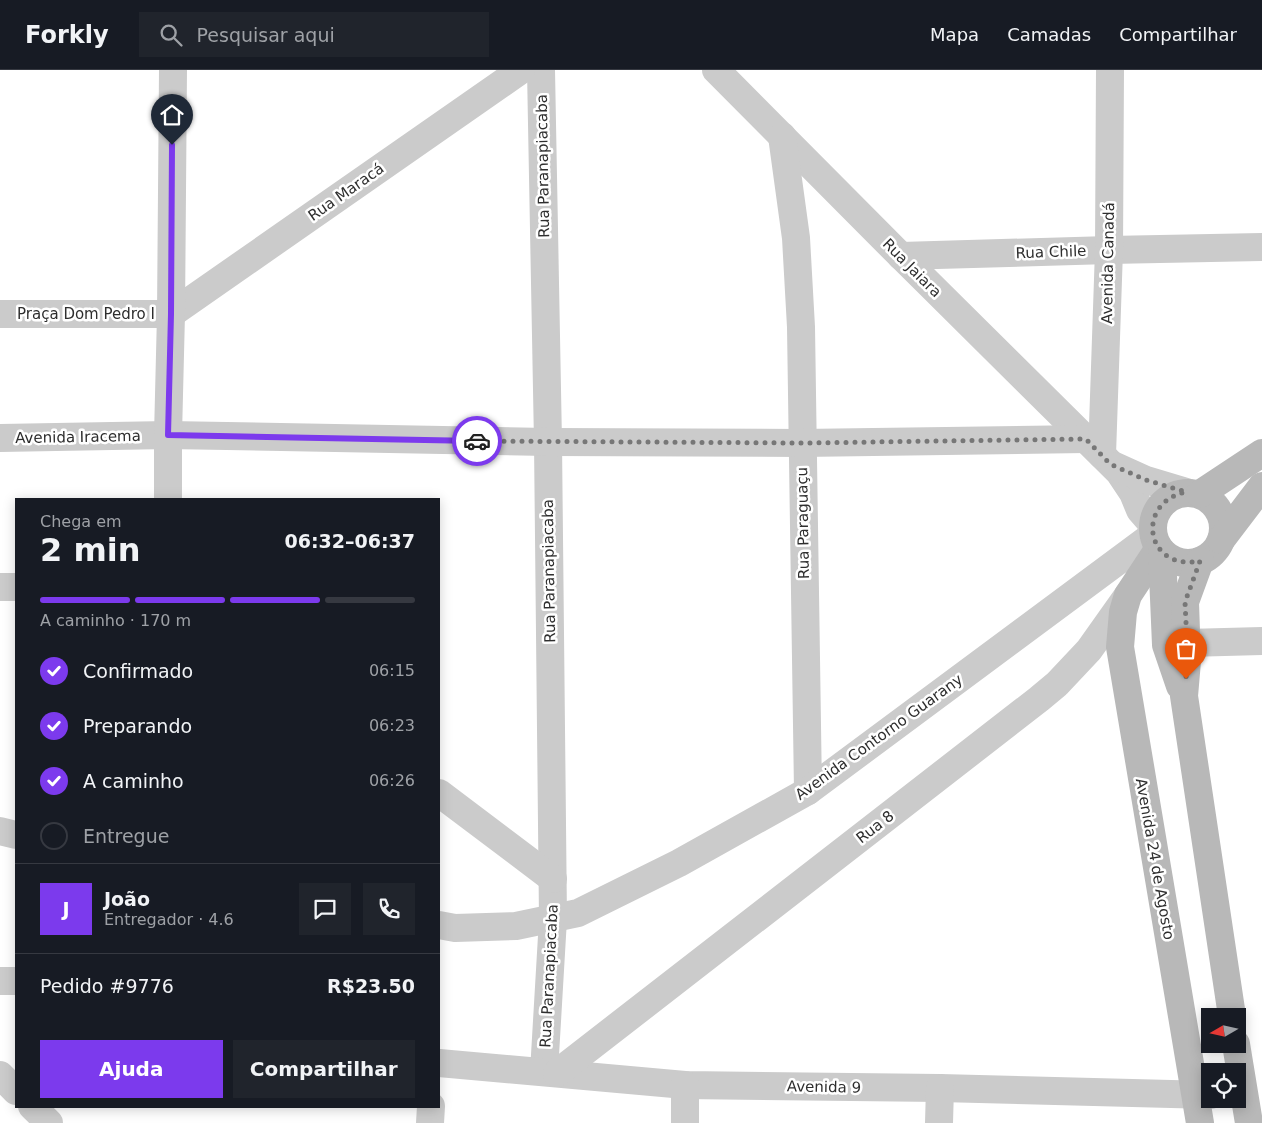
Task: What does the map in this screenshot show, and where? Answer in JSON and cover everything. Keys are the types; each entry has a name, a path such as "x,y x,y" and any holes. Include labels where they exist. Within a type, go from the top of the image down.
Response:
{"main road":[{"path":"1184,696 1166,645 1155,515 1167,499 1176,494 1193,493 1262,453"},
{"path":"1157,540 1170,558 1179,562 1190,563 1200,561 1216,549 1262,486"},
{"path":"1193,493 1215,505 1220,513 1223,531 1221,540"},
{"name":"Rua 8","path":"1128,595 1157,540"},
{"path":"1200,561 1185,602 1187,643 1184,696 1231,1008"},
{"name":"Avenida 24 de Agosto","path":"1128,595 1120,630 1122,663 1201,1084"},
{"name":"Avenida 24 de Agosto","path":"1200,1123 1202,1108"},
{"path":"1245,1108 1249,1123"}],"street":[{"path":"168,498 173,70"},
{"name":"Rua Maracá","path":"171,314 521,70"},
{"name":"Rua Paranapiacaba","path":"541,70 548,442 553,919 550,1072"},
{"name":"Rua Jaiara","path":"716,70 1099,452 1127,482 1157,540"},
{"name":"Avenida Canadá","path":"1099,452 1109,250 1110,70"},
{"name":"Rua Paraguaçu","path":"782,136 796,238 800,327 808,791"},
{"name":"Rua Chile","path":"901,256 1262,248"},
{"name":"Praça Dom Pedro I","path":"0,314 171,314"},
{"name":"Avenida Iracema","path":"0,438 168,435 548,442 802,443 1099,452"},
{"name":"Rua Jaiara","path":"1099,452 1146,480 1193,493"},
{"name":"Avenida Contorno Guarany","path":"440,925 455,928 516,926 578,913 679,863 808,791 1157,540"},
{"path":"0,586 15,587"},
{"name":"Rua 8","path":"550,1072 1040,699 1058,684 1089,650 1128,595"},
{"path":"1187,643 1262,642"},
{"path":"440,794 552,879"},
{"path":"0,831 15,835"},
{"path":"0,981 15,981"},
{"name":"Avenida 9","path":"440,1063 685,1085 940,1088 1201,1095"},
{"path":"0,1075 15,1090"},
{"path":"685,1085 685,1123"},
{"path":"939,1123 940,1088"},
{"path":"34,1108 50,1123"},
{"path":"430,1123 431,1108"}],"way so far":[{"path":"477,441 802,443 1086,439 1110,464 1146,480 1186,492 1176,494 1160,506 1155,515 1153,535 1159,548 1170,558 1179,562 1190,563 1200,561 1185,602 1186,679"}],"route":[{"path":"172,145 168,435 477,441"}]}
